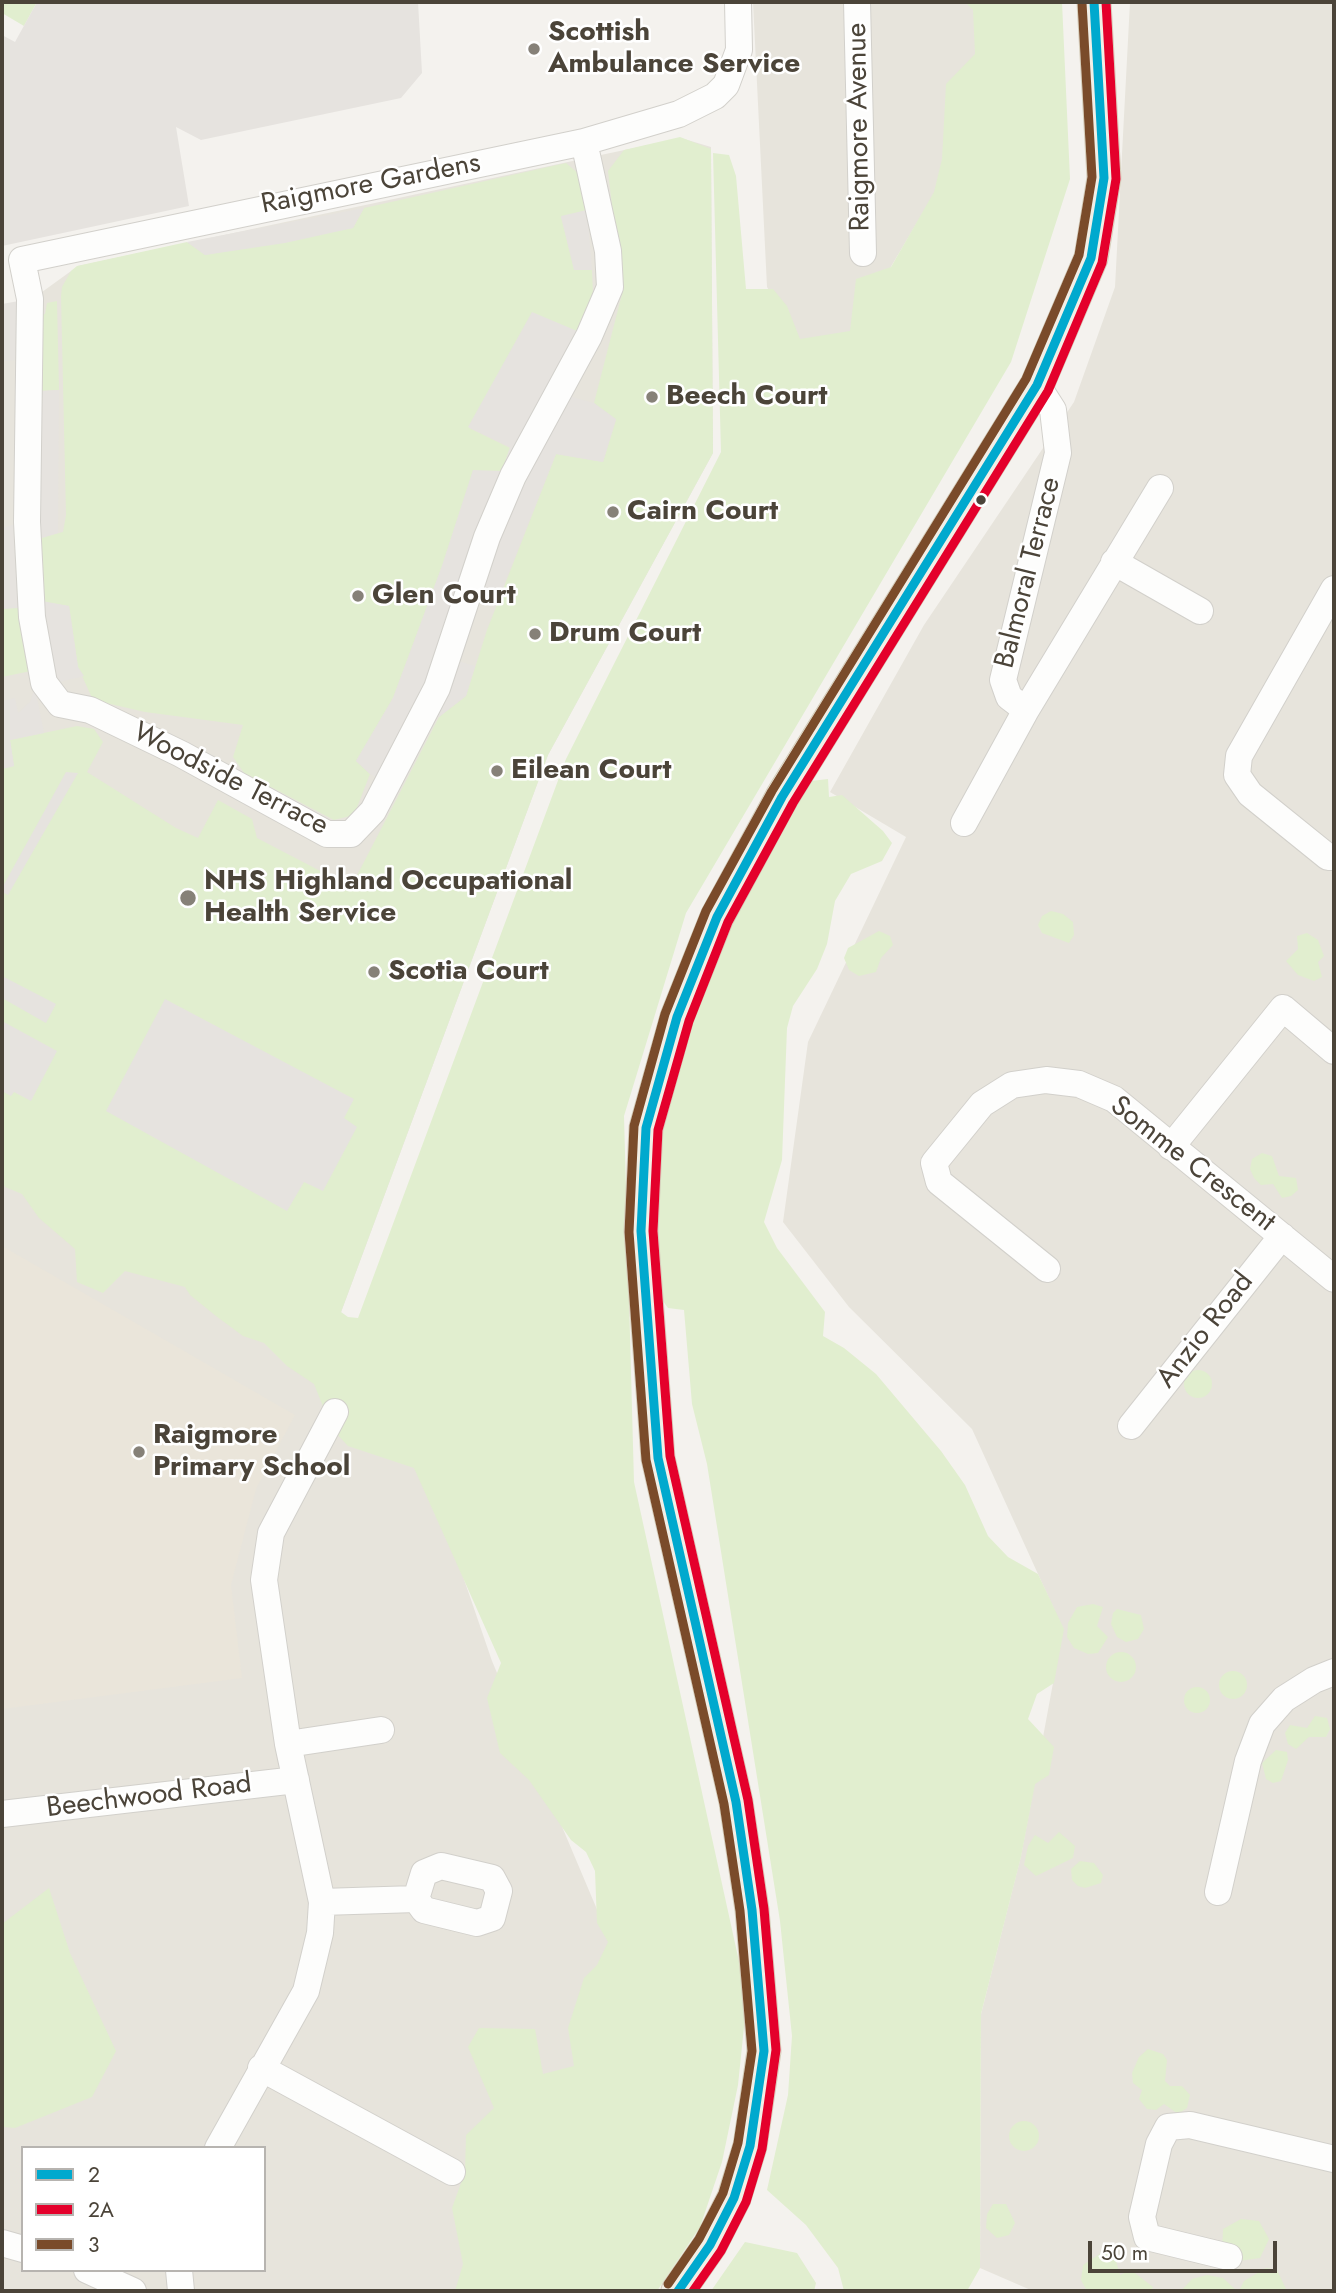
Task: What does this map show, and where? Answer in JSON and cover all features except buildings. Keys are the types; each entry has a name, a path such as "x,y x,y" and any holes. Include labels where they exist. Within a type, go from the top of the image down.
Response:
{"main road":[{"path":"678,2291 710,2245 734,2198 750,2146 764,2051 752,1910 736,1802 658,1458 641,1231 646,1128 677,1017 716,917 782,797 1037,385 1091,258 1104,178 1094,2"}],"street":[{"name":"Raigmore Gardens","path":"22,260 584,142 679,114 715,96 734,68 739,50 738,2"},
{"name":"Raigmore Avenue","path":"857,2 863,253"},
{"name":"Woodside Terrace","path":"22,260 30,299 27,522 32,617 44,683 60,704 90,710 181,754 327,834 351,834 373,811 437,688 487,537 513,476 589,336 610,287 608,251 584,142"},
{"name":"Balmoral Terrace","path":"1037,385 1053,410 1058,453 1003,680 1009,697 1026,710 1160,488"},
{"path":"1114,562 1200,611"},
{"path":"1334,589 1239,756 1237,775 1250,794 1328,857 1334,857"},
{"path":"964,823 1026,710"},
{"path":"1171,1147 1283,1008 1334,1051"},
{"name":"Somme Crescent","path":"1047,1269 939,1182 934,1163 982,1104 1012,1085 1045,1080 1079,1084 1114,1099 1334,1279"},
{"name":"Anzio Road","path":"1131,1426 1282,1236"},
{"path":"219,2146 306,1991 320,1933 322,1902 288,1744 264,1580 271,1533 335,1412"},
{"path":"1218,1892 1248,1761 1262,1724 1284,1699 1314,1680 1334,1672"},
{"path":"288,1744 381,1730"},
{"name":"Beechwood Road","path":"2,1814 296,1780"},
{"path":"322,1902 416,1899"},
{"path":"261,2068 452,2172"},
{"path":"1229,2257 1147,2237 1142,2217 1159,2144 1168,2127 1190,2124 1334,2159"},
{"path":"2,2243 21,2248"},
{"path":"91,2272 133,2291"},
{"path":"179,2272 181,2291"}],"shaded area":[{"path":"37,2 418,2 422,73 401,98 201,140 176,127 189,206 2,246 2,35 15,42"},
{"path":"753,2 994,2 970,133 850,336 799,341 767,287"},
{"path":"1130,2 1334,2 1334,2291 1033,2291 980,2268 981,2014 1021,1856 1063,1629 972,1429 849,1307 783,1222 808,1042 906,837 830,792 924,625 1074,402 1115,287"},
{"path":"681,138 711,147 713,453 548,755 330,1342 431,1483 492,1661 705,2165 613,2291 2,2291 2,321 78,266"},
{"path":"364,208 353,228 285,243 205,255 187,242"},
{"path":"587,210 592,270 574,270 561,216"},
{"path":"30,299 40,391 59,390 58,533 36,540 42,601 69,606 78,667 84,676 35,688 18,608 2,609 2,528 27,521 29,359 3,361 2,304"},
{"path":"532,312 589,336 558,393 594,403 616,419 603,462 556,454 498,600 468,594 448,658 475,666 466,696 439,717 425,712 388,783 370,774 356,761 393,698 442,566 473,470 502,471 510,447 468,427"},
{"path":"35,688 44,733 10,740 14,766 2,769 2,701 15,698 18,713 30,702"},
{"path":"66,772 78,773 8,895 2,892 2,888"},
{"path":"2,976 56,1004 46,1023 2,998"},
{"path":"165,999 354,1099 344,1118 357,1127 323,1191 304,1182 287,1211 106,1111"},
{"path":"2,1021 57,1051 31,1101 14,1092 11,1096 2,1091"},
{"name":"Raigmore Primary School","path":"2,1246 295,1415 256,1489 231,1585 242,1678 2,1709"}],"green space":[{"path":"2,2 37,2 24,26 2,13"},
{"path":"965,2 1062,2 1070,179 1011,362 686,913 624,1116 634,1482 747,1998 738,2085 722,2162 700,2227 657,2291 455,2291 463,2264 452,2208 465,2172 466,2135 494,2108 468,2047 479,2028 535,2029 543,2074 574,2066 568,2028 584,1978 597,1965 608,1942 597,1923 595,1871 586,1852 571,1840 529,1780 500,1753 487,1698 501,1663 414,1468 348,1446 332,1429 314,1384 287,1366 264,1343 243,1336 216,1316 190,1295 185,1287 125,1271 103,1293 77,1282 75,1249 39,1218 22,1194 5,1187 2,1182 2,769 14,766 10,740 77,726 94,729 103,742 87,772 176,828 198,838 218,800 252,819 257,838 351,887 439,717 466,696 487,630 556,454 603,462 616,420 594,403 622,294 608,171 624,150 680,137 711,149 713,453 548,755 341,1312 348,1317 358,1318 566,759 721,452 713,153 729,155 736,176 746,289 773,289 787,306 800,339 850,331 856,279 891,267 934,192 942,159 946,84 975,54 973,10"},
{"path":"566,163 579,174 587,210 561,217 574,269 592,270 593,295 576,332 532,313 469,428 510,448 502,471 473,471 442,566 393,698 356,761 370,774 354,815 334,820 244,773 233,757 243,725 145,712 93,700 78,667 69,606 42,602 36,539 63,532 66,515 61,296 62,287 71,271 77,266 187,242 205,255 353,228 364,208"},
{"path":"57,301 59,390 40,391 41,315 45,314 47,303"},
{"path":"18,607 31,671 2,677 2,609"},
{"path":"828,779 829,797 842,795 883,831 892,843 882,861 851,874 835,901 827,944 817,969 793,1006 787,1028 782,1160 764,1222 777,1248 825,1312 823,1336 844,1348 876,1374 941,1451 965,1485 988,1536 1008,1557 1038,1574 1064,1629 1054,1683 1037,1694 1028,1719 1054,1747 1049,1775 1035,1784 1021,1857 981,2014 980,2268 967,2291 844,2291 838,2268 806,2225 767,2190 788,2095 792,2036 780,1921 707,1464 692,1404 684,1310 668,1308 646,1278 656,1141 692,991 796,799 811,781"},
{"path":"1051,911 1063,914 1073,922 1074,935 1069,943 1042,933 1038,925 1042,916"},
{"path":"879,931 890,936 893,945 881,958 876,972 859,976 849,970 844,958 848,948"},
{"path":"1307,933 1318,940 1324,956 1318,962 1322,977 1314,981 1298,975 1286,961 1298,949 1297,936"},
{"path":"1262,1153 1272,1156 1279,1176 1296,1178 1298,1190 1291,1196 1282,1198 1273,1184 1261,1185 1254,1178 1250,1169 1252,1159"},
{"path":"1198,1370 1208,1374 1212,1384 1208,1394 1198,1398 1188,1394 1184,1384 1188,1374"},
{"path":"1093,1604 1103,1607 1097,1626 1108,1637 1098,1653 1088,1654 1074,1648 1067,1637 1068,1623 1077,1607"},
{"path":"1117,1609 1141,1615 1144,1629 1138,1639 1126,1642 1117,1637 1111,1624 1113,1613"},
{"path":"1121,1652 1132,1656 1136,1667 1132,1678 1121,1682 1110,1678 1106,1667 1110,1656"},
{"path":"1233,1671 1243,1675 1247,1685 1243,1695 1233,1699 1223,1695 1219,1685 1223,1675"},
{"path":"1197,1687 1206,1691 1210,1700 1206,1709 1197,1713 1188,1709 1184,1700 1188,1691"},
{"path":"1315,1716 1327,1718 1330,1729 1326,1737 1309,1737 1296,1749 1288,1744 1285,1733 1290,1725 1307,1728"},
{"path":"1276,1750 1287,1752 1288,1760 1281,1781 1273,1783 1266,1779 1262,1763"},
{"path":"1059,1832 1075,1846 1073,1858 1036,1876 1024,1865 1028,1846 1035,1835 1048,1843"},
{"path":"1080,1861 1094,1863 1103,1875 1101,1883 1085,1888 1072,1880 1071,1869"},
{"path":"49,1888 70,1953 116,2051 92,2097 15,2128 4,2127 2,1924"},
{"path":"1148,2049 1163,2054 1167,2060 1165,2081 1170,2086 1182,2086 1190,2095 1187,2108 1178,2114 1164,2104 1156,2110 1147,2109 1139,2099 1142,2090 1133,2083 1132,2073 1139,2057"},
{"path":"1024,2121 1035,2125 1039,2136 1035,2147 1024,2151 1013,2147 1009,2136 1013,2125"},
{"path":"993,2204 1006,2204 1015,2223 1009,2235 997,2238 986,2228 987,2214"},
{"path":"1241,2219 1259,2221 1269,2239 1260,2258 1239,2261 1222,2250 1223,2229"},
{"path":"745,2242 797,2253 816,2283 814,2291 711,2291"},
{"path":"1101,2253 1114,2254 1120,2275 1131,2270 1153,2287 1151,2291 1087,2291 1081,2280 1083,2265"},
{"path":"1266,2268 1277,2270 1287,2291 1239,2291 1244,2281"},
{"path":"1207,2275 1223,2278 1237,2291 1181,2291 1192,2279"}],"transit line":[{"name":"2","path":"678,2291 710,2245 734,2198 750,2146 764,2051 752,1910 736,1802 658,1458 641,1231 646,1128 677,1017 717,917 782,797 1037,385 1091,258 1104,178 1094,2"},
{"name":"2A","path":"693,2291 721,2251 746,2202 762,2149 776,2050 764,1909 748,1800 670,1456 653,1231 658,1130 689,1021 728,922 793,803 1048,391 1102,263 1116,179 1106,2"},
{"name":"3","path":"668,2284 699,2239 723,2193 738,2143 752,2051 740,1911 724,1804 646,1460 629,1232 634,1126 665,1014 706,911 772,791 1026,379 1079,255 1092,177 1082,3"}],"place":[{"name":"Scottish Ambulance Service","path":"534,49"},
{"name":"Beech Court","path":"652,397"},
{"name":"Cairn Court","path":"613,512"},
{"name":"Glen Court","path":"358,596"},
{"name":"Drum Court","path":"535,634"},
{"name":"Eilean Court","path":"497,771"},
{"name":"NHS Highland Occupational Health Service","path":"188,898"},
{"name":"Scotia Court","path":"374,972"},
{"name":"Raigmore Primary School","path":"139,1452"}]}
